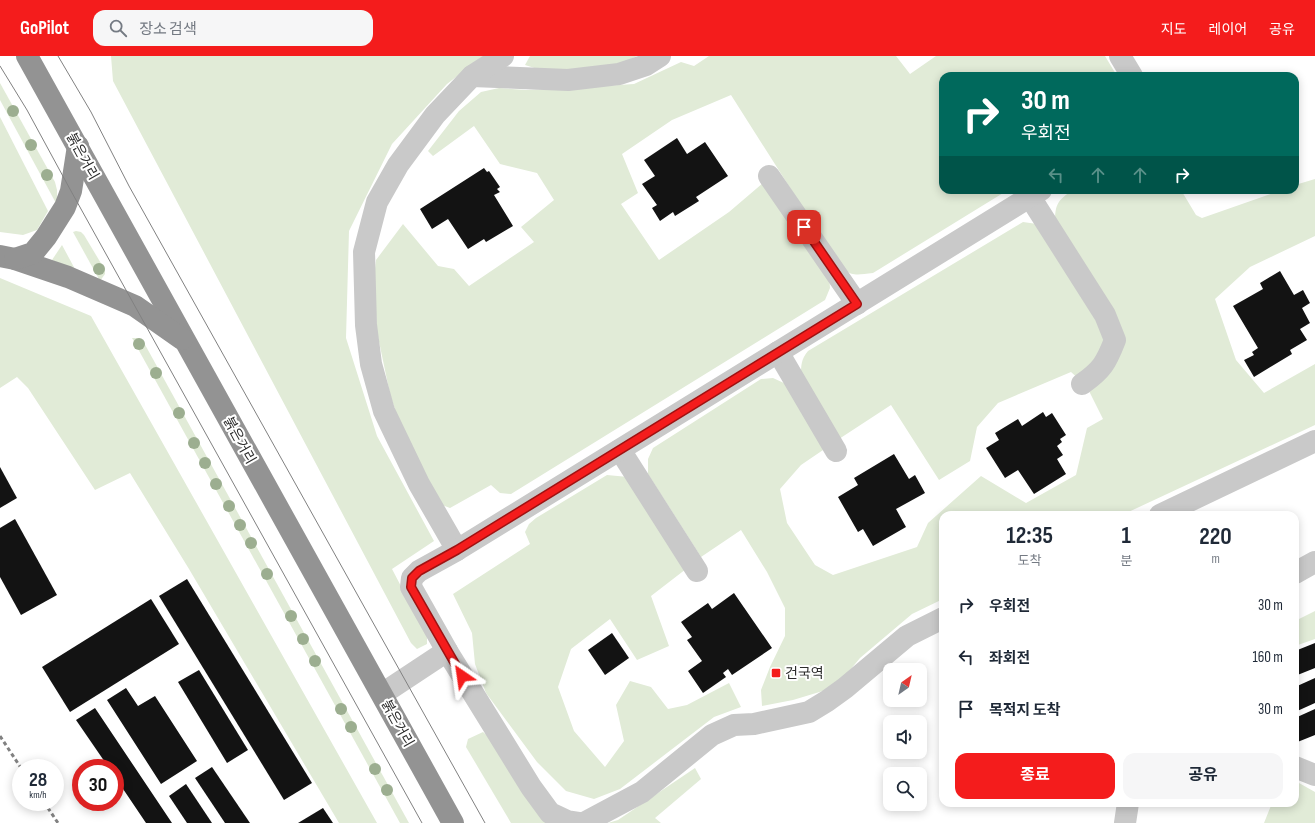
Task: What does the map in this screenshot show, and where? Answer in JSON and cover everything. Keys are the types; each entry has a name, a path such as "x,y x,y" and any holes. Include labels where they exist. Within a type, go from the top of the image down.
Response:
{"highway":[{"name":"붉은거리","path":"27,56 454,823"},
{"path":"7,257 33,253 46,237 65,207 71,191 78,146"},
{"path":"7,257 68,277 135,306 186,342"}],"street":[{"path":"457,550 419,484 384,411 371,364 366,324 364,252 377,202 398,165 435,115 472,76 503,56"},
{"path":"472,76 568,80 597,77 619,74 646,65 660,56"},
{"path":"1120,56 1130,72"},
{"path":"769,176 857,304"},
{"path":"580,823 567,821 550,813 532,787 447,651 411,587 412,578 419,571 457,550 1034,194"},
{"path":"1037,194 1105,315 1114,340 1107,360 1096,374 1082,384"},
{"path":"778,352 836,451"},
{"path":"1168,511 1315,441"},
{"path":"620,450 697,571"},
{"path":"1299,571 1315,562"},
{"path":"584,823 642,792 712,735 734,725 754,724 809,712 845,688 907,636 939,620"},
{"path":"382,694 447,651"},
{"path":"1299,769 1315,775"},
{"path":"1125,823 1127,807"}],"green space":[{"path":"111,56 483,56 447,84 392,144 349,231 346,338 377,436 434,541 392,569 427,636 427,644 417,649 411,643 113,81"},
{"path":"530,56 637,56 620,64 544,71 525,65"},
{"path":"709,56 896,56 910,74 936,56 1105,56 1115,72 939,72 939,194 1001,194 873,273 865,274 850,273 843,268 834,257 731,95 672,120 622,154 638,193 621,204 659,260 729,212 763,183 829,275 830,288 825,300 511,494 500,493 491,485 450,508 442,505 409,453 390,394 377,332 374,277 376,260 403,224 438,266 454,269 469,286 534,242 521,227 554,200 537,173 500,164 474,126 433,156 428,151 459,111 481,92 499,88 526,90 634,84 681,62 694,66"},
{"path":"0,83 55,182 57,190 57,205 0,100"},
{"path":"0,117 48,211 37,230 23,235 0,232"},
{"path":"1315,179 1315,236 1250,267 1215,299 1236,360 1264,393 1315,364 1315,425 1131,511 942,511 981,476 1026,503 1076,475 1087,428 1103,419 1088,389 1114,363 1055,222 1058,203 1064,197 1068,194 1183,194 1196,215 1202,218 1271,194 1299,194 1299,184"},
{"path":"1023,222 1037,224 1103,329 1104,349 1080,380 1071,372 998,403 977,427 970,461 939,480 891,405 839,439 801,376 802,363 808,351"},
{"path":"73,232 81,232 84,235 105,270 105,274 100,281"},
{"path":"62,245 76,271 52,260"},
{"path":"0,278 91,316 377,823 339,823 189,569 130,473 95,490 28,388 17,377 0,388"},
{"path":"132,338 137,338 143,341 409,823 400,823"},
{"path":"773,378 786,384 826,448 801,465 780,489 787,523 815,565 833,575 917,547 928,523 939,513 939,601 912,614 860,658 836,687 793,700 762,706 761,690 785,636 785,608 767,572 741,530 701,557 648,474 648,459 653,448 761,379"},
{"path":"607,475 628,477 686,569 651,596 669,646 637,660 610,619 571,649 558,687 574,731 605,767 624,741 616,705 630,681 651,687 668,709 687,705 729,683 741,707 714,717 620,789 594,799 566,791 537,762 486,693 475,664 472,633 453,594 530,544 525,532 529,524 536,518"},
{"path":"1315,611 1315,639 1299,645 1299,619"},
{"path":"483,732 491,739 553,823 511,823 466,747 468,739"},
{"path":"695,768 701,779 655,818 661,823 608,823 618,820"},
{"path":"1299,783 1315,792 1315,823 1264,823 1270,807 1299,807"}],"building":[{"path":"677,138 687,154 705,142 728,176 696,197 699,201 675,216 673,212 660,221 652,208 657,205 642,184 655,176 644,160"},
{"path":"484,168 487,172 489,171 500,187 497,189 500,192 494,195 513,226 486,242 484,239 468,249 448,219 432,229 420,209"},
{"path":"1280,271 1294,295 1303,290 1310,303 1302,308 1310,323 1300,329 1307,340 1290,350 1292,354 1254,377 1244,360 1254,355 1252,352 1258,348 1233,306 1263,289 1260,283"},
{"path":"1043,412 1046,417 1052,413 1066,435 1060,439 1062,442 1057,446 1063,455 1057,459 1066,474 1034,494 1018,470 1005,478 986,448 999,440 995,433 1018,419 1022,426"},
{"path":"894,454 909,479 915,475 925,493 896,509 906,527 873,546 863,529 858,532 838,497 858,485 854,478"},
{"path":"0,467 17,498 0,508"},
{"path":"15,519 57,595 21,615 0,577 0,528"},
{"path":"187,579 312,783 284,800 159,596"},
{"path":"734,593 772,648 732,675 728,669 723,673 726,677 703,693 688,671 702,661 687,640 692,637 681,622 708,603 712,609"},
{"path":"151,599 179,644 70,712 42,667"},
{"path":"612,633 629,658 605,675 588,650"},
{"path":"1315,643 1315,668 1299,674 1299,649"},
{"path":"199,670 248,750 227,763 178,682"},
{"path":"1315,678 1315,703 1299,710 1299,685"},
{"path":"126,688 138,706 155,696 197,761 161,784 107,700"},
{"path":"95,708 172,823 146,823 124,790 124,759 103,759 76,720"},
{"path":"1315,709 1315,735 1299,741 1299,716"},
{"path":"212,767 250,823 225,823 195,778"},
{"path":"186,784 212,823 187,823 169,796"},
{"path":"323,808 333,823 298,823"}],"tram line":[{"path":"58,56 91,112 129,186 485,823"},
{"path":"0,66 27,110 422,823"}],"railway":[{"path":"0,736 15,759"},
{"path":"50,811 58,823"}],"place":[{"name":"건국역","path":"776,673"}],"route":[{"path":"462,676 411,587 412,578 419,571 457,550 857,304 804,227"}]}
